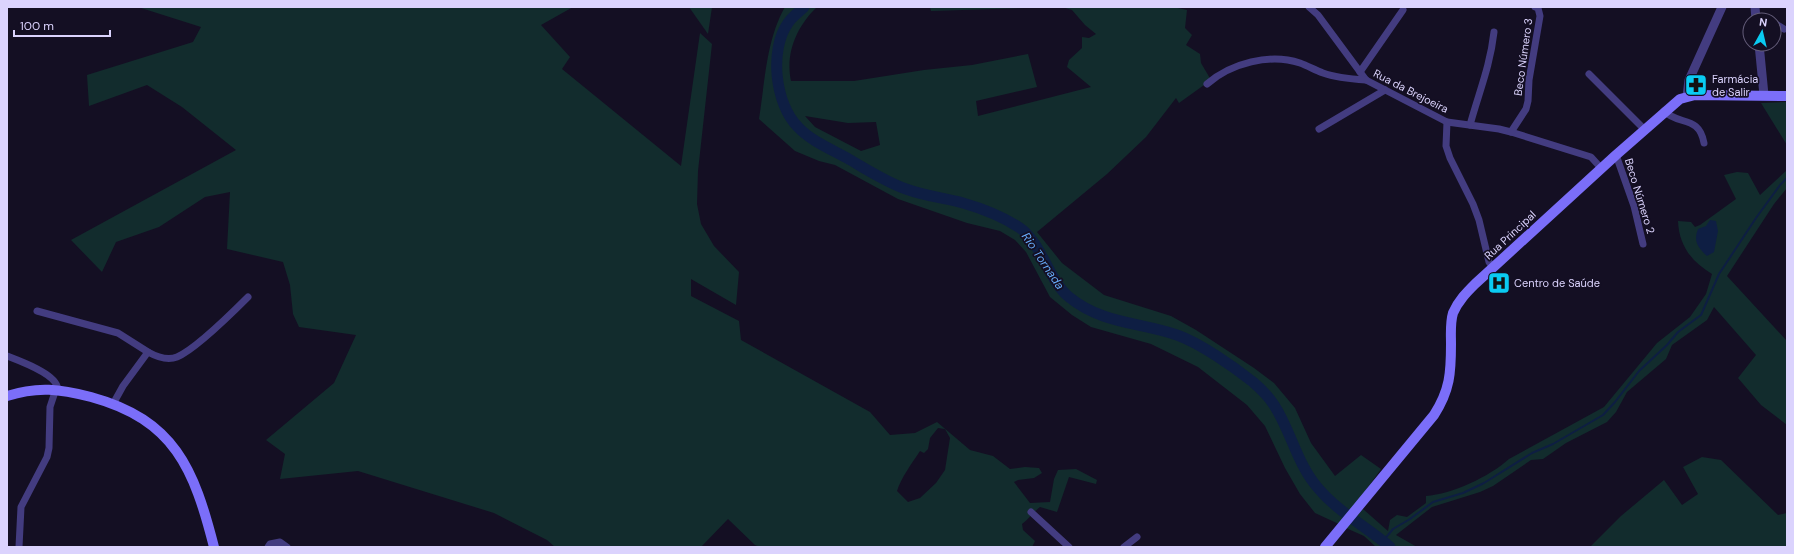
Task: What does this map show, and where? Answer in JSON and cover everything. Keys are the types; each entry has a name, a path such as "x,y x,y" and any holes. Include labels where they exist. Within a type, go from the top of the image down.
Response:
{"main road":[{"name":"Rua Principal","path":"1325,547 1344,526 1434,415 1448,389 1451,374 1450,328 1453,315 1463,297 1493,267 1674,102 1687,96 1787,96"},
{"path":"7,396 35,389 57,390 113,404 134,413 150,424 178,452 189,470 198,492 214,547"}],"street":[{"name":"Rua da Brejoeira","path":"1309,7 1318,15 1366,80 1447,122 1511,132 1591,157 1602,168"},
{"name":"Beco Número 3","path":"1511,132 1526,109 1528,101 1529,80 1539,22 1539,11 1535,7"},
{"path":"1687,96 1689,80 1722,7"},
{"path":"1360,72 1403,10"},
{"path":"1470,125 1486,76 1492,50 1494,32"},
{"path":"1760,52 1764,95"},
{"path":"1207,84 1234,68 1256,60 1278,60 1299,63 1322,73 1344,79 1366,80"},
{"path":"1589,74 1644,129"},
{"path":"1319,129 1385,90"},
{"path":"1664,111 1673,118 1693,124 1703,135 1704,143"},
{"path":"1447,122 1446,146 1450,158 1473,204 1479,220 1490,262 1493,267"},
{"name":"Beco Número 2","path":"1616,155 1634,206 1643,244"},
{"path":"37,311 118,333 148,352 166,359 177,357 199,342 248,297"},
{"path":"113,404 123,386 148,352"},
{"path":"7,356 31,366 52,378 56,384 57,390 50,407 50,448 21,507 19,547"},
{"path":"1031,512 1069,547"},
{"path":"1124,547 1137,537"},
{"path":"268,547 270,544 280,542 287,547"}],"green space":[{"path":"138,7 573,7 541,25 570,57 562,69 681,166 700,33 712,44 698,171 697,204 701,224 714,246 739,272 736,305 691,279 691,296 739,321 741,340 870,412 890,435 915,433 937,422 970,450 993,456 1010,469 1025,467 1039,468 1042,473 1034,478 1014,482 1030,503 1050,502 1054,479 1058,470 1076,469 1097,480 1096,484 1069,477 1057,512 1040,507 1022,524 1023,530 1035,541 1032,547 760,547 755,545 728,519 701,547 555,547 547,540 494,513 358,471 280,479 285,454 266,440 334,383 356,335 299,327 293,314 290,285 283,262 227,249 230,192 205,197 159,227 116,242 102,272 71,240 236,150 182,107 147,85 89,106 87,75 193,42 201,27","holes":["938,428 945,429 950,438 945,470 936,483 920,498 908,502 897,491 901,481 920,451 924,453 928,449 930,438"]},
{"path":"689,7 712,7 708,34"},
{"path":"785,7 817,7 798,31 794,41 790,60 791,81 854,81 924,70 972,65 1028,54 1037,87 976,101 978,116 1091,87 1067,67 1069,60 1082,48 1082,37 1089,38 1096,34 1085,25 1072,10 1062,7 1173,7 1187,10 1185,28 1192,35 1186,45 1200,54 1201,63 1211,80 1179,103 1176,98 1146,137 1107,174 1037,232 1062,263 1104,295 1171,316 1196,330 1274,383 1295,408 1311,443 1335,476 1361,455 1381,469 1341,525 1315,513 1300,494 1285,468 1265,426 1247,405 1198,367 1151,344 1091,327 1072,315 1050,297 1026,252 1015,240 1000,231 967,223 898,199 835,165 819,161 795,151 759,119 770,47","holes":["805,116 848,123 876,122 880,145 861,151 815,127"]},
{"path":"930,7 1060,7 931,11"},
{"path":"1787,102 1787,145 1761,103"},
{"path":"1787,170 1787,188 1774,204 1727,276 1787,341 1787,425 1761,405 1738,378 1756,355 1714,307 1707,320 1672,345 1666,359 1627,392 1616,412 1607,422 1566,443 1543,459 1531,460 1493,486 1480,492 1432,507 1396,535 1417,547 1376,547 1364,536 1346,528 1363,509 1388,531 1390,520 1397,515 1407,517 1426,503 1426,496 1447,492 1470,484 1501,466 1509,459 1604,407 1657,343 1690,317 1706,294 1712,274 1693,259 1684,246 1678,221 1691,222 1695,227 1736,199 1724,175 1737,172 1748,173 1760,195"},
{"path":"1702,457 1721,460 1778,515 1787,513 1787,547 1590,547 1621,516 1664,480 1682,505 1698,494 1683,467"}],"water":[{"path":"1710,220 1716,221 1718,231 1714,252 1707,256 1697,244 1696,237 1698,229 1706,226"}],"waterway":[{"name":"Rio Tornada","path":"804,7 788,23 782,34 778,47 777,62 777,76 784,105 790,117 803,132 821,144 891,183 920,193 971,205 993,213 1006,220 1027,234 1034,242 1062,290 1082,306 1094,312 1121,321 1177,335 1206,349 1236,369 1256,384 1272,402 1280,415 1299,458 1318,488 1334,505 1390,547"},
{"path":"1383,541 1393,529 1410,519 1433,502 1463,493 1484,483 1532,453 1553,444 1603,415 1639,371 1667,345 1678,332 1701,315 1719,274 1756,218 1780,185 1787,178"}],"place":[{"name":"Farmácia de Salir","path":"1696,85"},
{"name":"Centro de Saúde","path":"1499,283"}]}
